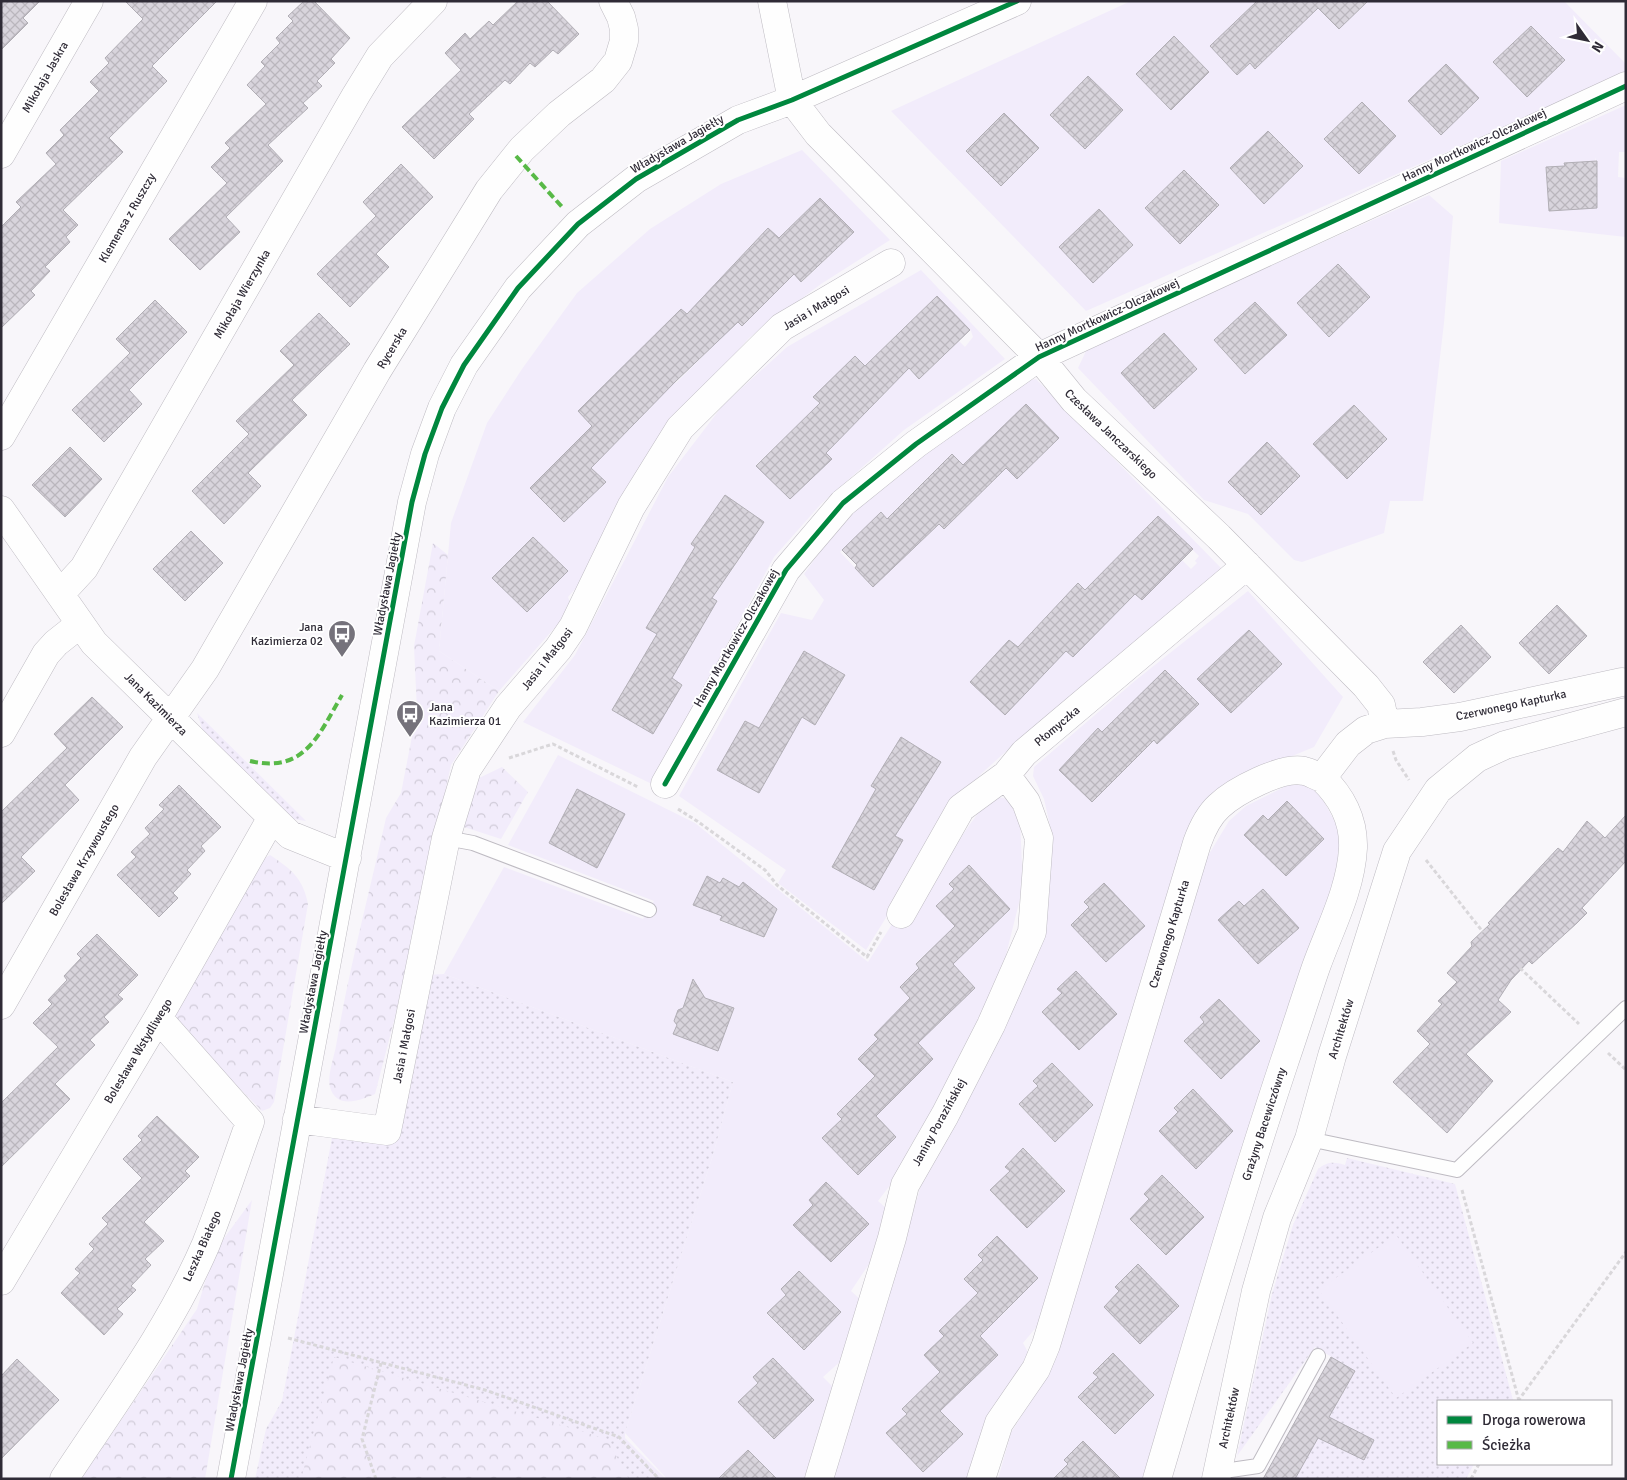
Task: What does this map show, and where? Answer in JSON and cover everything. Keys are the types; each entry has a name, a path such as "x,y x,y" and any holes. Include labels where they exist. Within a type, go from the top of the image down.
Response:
{"street":[{"name":"Mikołaja Jaskra","path":"1,154 89,1"},
{"name":"Klemensa z Ruszczy","path":"1,436 254,1"},
{"name":"Mikołaja Wierzynka","path":"61,593 84,568 365,79 380,56 399,34 433,1"},
{"name":"Rycerska","path":"170,718 205,669 378,371 489,190 522,149 559,114 602,80 618,61 624,42 624,29 622,17 613,1"},
{"path":"772,1 792,100"},
{"name":"Władysława Jagiełły","path":"231,1479 412,502 425,454 438,417 464,365 518,288 547,255 578,224 636,179 738,120 792,100 1017,1"},
{"name":"Hanny Mortkowicz-Olczakowej","path":"661,791 786,570 843,503 916,444 1038,357 1626,86"},
{"name":"Czesława Janczarskiego","path":"792,100 818,134 1038,357 1074,400 1247,565 1366,686 1381,705 1385,724"},
{"name":"Jasia i Małgosi","path":"297,1119 387,1131 446,838 467,769 508,707 558,649 573,627 631,507 680,428 782,327 891,263"},
{"name":"Jana Kazimierza","path":"1,510 61,593 94,643 271,819 290,835 346,858"},
{"name":"Płomyczka","path":"901,914 961,808 1006,775 1024,753 1247,565"},
{"path":"1,732 46,654 56,643 80,624"},
{"name":"Czerwonego Kapturka","path":"981,1479 999,1423 1036,1369 1046,1345 1197,843 1206,822 1218,807 1233,795 1280,773 1303,770 1322,778 1348,744 1366,730 1385,724 1460,717 1622,682"},
{"name":"Architektów","path":"1216,1476 1256,1291 1277,1218 1309,1139 1332,1056 1397,851 1418,816 1438,790 1456,773 1484,755 1505,745 1626,712"},
{"name":"Bolesława Krzywoustego","path":"1,1005 143,757 170,718"},
{"name":"Janiny Porazińskiej","path":"819,1479 892,1238 905,1184 992,1025 1032,932 1039,838 1026,802 1006,775"},
{"name":"Grażyny Bacewiczówny","path":"1157,1479 1246,1174 1316,968 1345,890 1353,848 1351,827 1340,799 1322,778"},
{"name":"Bolesława Wstydliwego","path":"1,1281 158,1018 271,819"},
{"name":"Leszka Białego","path":"64,1479 139,1367 178,1300 206,1244 250,1122 158,1018"}],"lane":[{"path":"446,838 473,843 649,910"},
{"path":"1309,1139 1457,1170 1626,1008"},
{"path":"1216,1476 1258,1466 1318,1356"}],"path":[{"path":"1385,724 1396,760 1410,782 1418,816"},
{"path":"467,769 553,744 661,791 697,821 764,870 777,886 866,957 891,917 901,914"},
{"path":"1444,883 1483,932"},
{"path":"1520,968 1626,1070"},
{"path":"1457,1170 1518,1400"},
{"path":"1519,1400 1626,1252"},
{"path":"288,1338 485,1390 618,1436 659,1479"},
{"path":"376,1479 362,1439 381,1363"},
{"path":"1472,1479 1479,1465"}],"green space":[{"path":"1131,1 1257,1 1250,63 1255,68 1312,1 1339,29 1368,1 1564,1 1626,64 1626,73 1086,311 891,111","holes":["1531,26 1565,60 1527,97 1493,62","1174,36 1209,72 1171,110 1136,74","1446,64 1479,98 1441,135 1408,101","1362,102 1396,136 1359,173 1324,139","1123,110 1085,149 1050,115","1268,131 1303,166 1264,204 1230,168","1039,148 1001,186 966,151","1184,170 1219,205 1180,243 1145,208","1099,210 1133,245 1093,283"]},
{"path":"1626,105 1626,152 1619,152 1618,177 1626,178 1626,237 1499,223 1501,161","holes":["1596,157 1597,207 1549,211 1546,168 1565,166 1565,163 1595,161"]},
{"path":"802,150 890,240 821,284 749,338 661,436 592,570 568,597 572,608 499,691 439,651 451,523 487,423 522,369 577,293 650,229 721,184","holes":["820,198 854,232 802,282 794,274 742,326 708,292 768,228 779,238","681,309 717,342 676,383 641,349","619,370 654,404 612,446 578,411","571,447 605,482 564,522 530,488","533,537 567,571 527,612 492,578"]},
{"path":"1429,195 1453,216 1444,323 1423,501 1390,501 1384,533 1302,562 1294,560 1248,514 1204,500 1078,368 1088,347","holes":["1338,264 1369,297 1329,337 1297,303","1255,302 1287,335 1245,374 1214,340","1163,333 1197,369 1154,409 1121,373","1354,405 1387,439 1347,479 1313,444","1267,443 1300,476 1261,515 1228,482"]},
{"path":"921,270 1005,359 904,430 821,504 774,557 652,784 523,722 575,655 668,477 723,405 787,347","holes":["937,296 971,331 973,337 965,347 959,341 919,379 886,345","855,356 888,390 847,431 813,397","798,425 832,459 790,499 756,465","725,495 764,522 731,571 691,544","676,577 717,601 647,628","641,661 682,685 653,734 612,710"]},
{"path":"1036,379 1221,568 1216,583 1013,745 981,774 960,798 866,950 778,883 786,870 679,796 781,613 812,620 824,600 804,574 831,537 873,492 1027,381","holes":["1026,404 1059,438 1017,479 984,445","952,454 986,487 944,529 934,521 903,502","881,513 873,587 840,552","1158,516 1199,556 1195,561 1197,563 1191,569 1182,560 1142,600 1108,568","1078,584 1112,617 1073,657 1039,625","1009,640 1045,673 971,681","804,651 845,676 815,725 774,701","745,721 786,744 759,793 718,770","901,737 941,762 911,810","861,816 902,840 874,890 832,867"]},
{"path":"433,543 448,555 439,651 499,691 451,765 395,1017 375,1094 363,1099 343,1101 333,1094 329,1083 330,1072 353,960 386,818 401,793 417,711 414,646"},
{"path":"1248,591 1343,697 1314,747 1232,781 1039,1324 1023,1343 1029,1354 970,1479 832,1479 926,1169 1043,926 1051,830 1044,799 1033,776 1034,767 1136,680","holes":["1249,630 1282,664 1231,713 1208,669","1198,704 1157,744 1124,711","1098,729 1131,763 1092,802 1059,770","1104,883 1144,926 1106,962 1071,925 1089,907 1085,901","1076,971 1117,1014 1079,1050 1043,1012 1062,993 1058,989","1052,1063 1093,1105 1055,1142 1019,1105 1038,1086 1034,1081","1024,1148 1065,1190 1027,1228 990,1191 1010,1171 1005,1167","997,1236 1038,1278 1001,1316 964,1279 983,1260","958,1313 998,1355 960,1392 924,1355 944,1336 939,1331","921,1391 962,1434 923,1472 886,1433 907,1414 903,1409"]},
{"path":"197,713 306,821 293,819 203,731"},
{"path":"558,755 695,823 868,962 894,921 908,928 961,838 984,806 996,798 1007,799 1011,801 1020,820 1023,887 1004,963 963,1061 909,1148 897,1176 878,1201 886,1208 871,1261 851,1291 861,1300 843,1359 823,1377 833,1387 807,1479 777,1479 748,1450 729,1469 727,1479 667,1479 625,1433 713,1155 733,1082 444,974 504,867 643,919 654,901 508,845","holes":["576,790 624,814 597,868 549,843","969,865 1010,909 973,945 936,906 954,889 949,884","707,877 720,883 724,878 739,887 743,882 777,909 765,936 766,938 720,921 722,915 693,905","935,945 974,988 937,1025 900,987 919,968 916,963","694,986 701,991 699,996 734,1008 673,1034 677,1025 674,1021 678,1010 683,1008 690,988","892,1017 933,1058 895,1096 878,1039 874,1035","856,1095 896,1137 858,1174 823,1138 842,1119 837,1114","826,1182 868,1224 813,1205 809,1200","799,1271 841,1312 804,1350 767,1314 786,1295 781,1289","773,1358 814,1400 773,1439 738,1402 758,1383 753,1377"]},
{"path":"502,767 528,792 501,839 464,827 477,779"},
{"path":"1292,783 1316,790 1341,835 1342,857 1340,871 1326,917 1305,956 1258,1101 1146,1479 1121,1479 1083,1441 1064,1460 1068,1464 1053,1479 998,1479 1011,1433 1055,1361 1206,859 1229,821 1246,806","holes":["1287,801 1324,839 1286,876 1244,835 1263,815 1268,820","1263,889 1299,928 1259,964 1219,920 1239,901 1244,906","1219,999 1260,1042 1221,1078 1204,1022 1200,1017","1193,1089 1233,1131 1196,1169 1159,1131 1178,1112 1174,1107","1162,1175 1204,1217 1167,1255 1130,1219 1149,1199 1144,1194","1138,1264 1140,1344 1104,1307 1119,1291 1115,1287","1113,1354 1154,1395 1115,1434 1078,1397 1098,1377 1093,1372"]},
{"path":"270,855 295,875 303,887 308,904 274,1102 270,1108 262,1111 181,1029 175,1013 265,858"},
{"path":"444,974 733,1082 713,1155 625,1433 625,1438 666,1479 255,1479 266,1429 282,1401 332,1138 392,1144 428,975"},
{"path":"1347,1158 1455,1184 1513,1400 1437,1400 1437,1465 1473,1465 1466,1479 1295,1479 1355,1371 1315,1347 1237,1456 1272,1294 1293,1225 1318,1169 1331,1163 1345,1165"},
{"path":"252,1200 205,1479 81,1479 197,1309 214,1252"},
{"path":"1396,1235 1473,1343 1396,1398 1319,1290"},
{"path":"334,1357 607,1439 629,1479 301,1479"}],"building":[{"path":"1,1 40,1 23,18 28,23 1,50"},
{"path":"125,1 217,1 152,66 167,81 109,138 123,152 63,210 78,225 66,237 70,242 45,267 50,271 31,291 35,295 1,328 1,227 21,207 16,202 56,164 46,153 64,135 60,130 99,91 90,82 109,63 105,58 143,19"},
{"path":"304,1 314,1 350,38 331,59 335,63 317,81 322,86 303,103 308,108 268,145 283,161 226,217 240,232 200,270 169,239 227,183 211,167 230,148 225,143 266,104 247,85 265,66 261,62 280,43 276,38 293,21 288,16"},
{"path":"518,1 547,1 579,34 558,54 553,50 535,67 530,63 510,84 505,80 469,114 474,119 434,159 402,127 461,70 445,53 465,33 470,39 489,21 493,25"},
{"path":"1257,1 1368,1 1339,29 1318,8 1255,69 1250,63 1237,75 1210,46"},
{"path":"1531,26 1565,60 1527,97 1493,62"},
{"path":"1174,36 1209,72 1171,110 1136,74"},
{"path":"1446,64 1479,98 1441,135 1408,101"},
{"path":"1088,76 1123,110 1085,149 1050,115"},
{"path":"1362,102 1396,136 1359,174 1324,139"},
{"path":"1004,113 1039,148 1001,186 966,151"},
{"path":"1268,131 1303,166 1264,204 1230,168"},
{"path":"1597,161 1597,208 1549,211 1546,167 1565,166 1564,163"},
{"path":"401,164 433,197 376,254 389,267 350,307 317,274 376,216 363,202"},
{"path":"1184,170 1219,205 1180,244 1145,208"},
{"path":"820,198 854,232 801,282 794,274 742,326 738,322 675,382 591,468 606,482 564,522 530,488 592,426 578,411 681,309 687,314 768,228 779,238"},
{"path":"1099,209 1133,245 1093,283 1059,247"},
{"path":"1338,264 1370,297 1329,337 1297,303"},
{"path":"937,296 970,330 919,379 909,368 826,453 832,459 790,499 756,466 820,403 813,397 855,356 865,366"},
{"path":"155,300 187,332 129,390 142,404 104,442 72,410 130,353 116,339"},
{"path":"1255,302 1287,335 1245,374 1214,340"},
{"path":"319,313 350,344 292,400 307,415 248,473 261,486 224,524 192,491 249,434 236,421 294,365 280,351"},
{"path":"1164,333 1197,369 1154,409 1121,373"},
{"path":"1026,404 1059,438 1017,479 1006,468 944,529 939,524 873,587 855,568 857,565 842,550 881,512 887,519 952,454 963,465"},
{"path":"1354,405 1387,439 1347,479 1313,444"},
{"path":"1267,442 1300,476 1261,515 1228,482"},
{"path":"70,447 102,479 65,517 32,485"},
{"path":"725,495 764,522 712,598 717,601 672,678 682,685 653,734 612,710 657,634 646,628 695,547 691,544"},
{"path":"1158,516 1193,549 1142,600 1135,594 1073,657 1066,651 1005,715 970,682 1009,640 1018,647 1078,583 1085,590"},
{"path":"191,531 223,563 185,601 153,569"},
{"path":"533,537 568,571 527,612 492,578"},
{"path":"1557,605 1587,636 1549,674 1519,643"},
{"path":"1461,625 1491,657 1454,693 1423,662"},
{"path":"1249,630 1282,664 1231,713 1197,679"},
{"path":"804,651 845,675 815,725 802,717 759,793 717,770 745,721 759,728"},
{"path":"1165,670 1199,704 1157,744 1154,740 1092,802 1059,770 1098,728 1102,732"},
{"path":"92,697 123,727 65,785 79,800 21,857 35,871 1,904 1,812 67,748 54,734"},
{"path":"901,737 941,762 895,836 903,840 874,890 832,867 876,789 871,786"},
{"path":"179,785 221,827 201,846 205,851 187,870 191,874 173,893 178,898 159,917 117,875 136,857 131,852 150,834 145,828 164,809 159,805"},
{"path":"577,789 625,814 597,868 549,843"},
{"path":"1287,801 1324,839 1286,876 1244,835 1263,815 1268,820"},
{"path":"1626,815 1626,861 1582,908 1587,913 1532,964 1529,961 1511,980 1498,1000 1511,1012 1466,1054 1493,1081 1447,1133 1393,1082 1430,1044 1417,1031 1442,1004 1438,1001 1457,982 1447,973 1472,946 1471,942 1490,924 1488,923 1558,848 1563,852 1587,821 1605,838"},
{"path":"969,865 1010,909 953,964 975,988 918,1043 933,1059 876,1116 896,1137 858,1175 822,1138 842,1119 837,1114 875,1076 858,1059 878,1039 874,1035 910,998 900,987 919,968 916,964 955,926 936,906 954,889 949,884"},
{"path":"707,876 720,883 723,878 739,887 743,882 777,909 764,937 720,920 722,916 693,905"},
{"path":"1104,883 1145,926 1106,962 1071,925 1089,907 1084,902"},
{"path":"1263,889 1299,928 1258,964 1218,920 1239,901 1244,906"},
{"path":"97,934 138,975 118,995 123,999 104,1017 109,1022 90,1040 95,1045 55,1084 70,1099 1,1167 1,1103 58,1047 33,1023 52,1004 48,1000 67,980 64,976 81,958 77,954"},
{"path":"1076,971 1117,1014 1079,1050 1042,1012 1062,993 1057,989"},
{"path":"693,979 705,998 734,1008 718,1051 673,1034 677,1025 674,1021 678,1010 683,1008"},
{"path":"1219,999 1260,1041 1221,1079 1184,1041 1204,1022 1200,1017"},
{"path":"1052,1063 1093,1105 1055,1142 1019,1104 1038,1086 1033,1081"},
{"path":"1193,1089 1233,1131 1196,1169 1159,1131 1178,1112 1174,1108"},
{"path":"157,1116 199,1157 185,1171 190,1176 144,1222 164,1241 145,1259 151,1265 131,1286 136,1290 117,1309 123,1314 104,1335 61,1293 80,1273 75,1269 94,1249 89,1244 108,1224 102,1218 142,1178 123,1159 142,1140 138,1136"},
{"path":"1023,1148 1065,1191 1027,1228 990,1190 1010,1171 1005,1167"},
{"path":"1162,1175 1204,1217 1166,1255 1130,1219 1149,1199 1144,1194"},
{"path":"826,1182 869,1224 831,1262 793,1225 813,1205 809,1200"},
{"path":"997,1236 1038,1278 980,1336 998,1355 940,1411 963,1434 923,1472 886,1433 907,1414 902,1409 940,1372 924,1355 944,1336 939,1331 978,1293 964,1279 983,1260 978,1255"},
{"path":"1138,1264 1179,1306 1140,1344 1104,1307 1119,1291 1115,1287"},
{"path":"799,1271 841,1312 804,1350 767,1313 786,1295 781,1289"},
{"path":"1113,1353 1154,1395 1115,1434 1078,1397 1098,1377 1093,1373"},
{"path":"1331,1357 1355,1371 1329,1417 1374,1440 1364,1460 1318,1438 1295,1479 1263,1479"},
{"path":"773,1358 814,1400 774,1439 738,1402 758,1383 753,1377"},
{"path":"17,1359 59,1400 1,1459 1,1376"},
{"path":"1083,1441 1121,1479 1053,1479 1068,1464 1064,1460"},
{"path":"748,1450 777,1479 718,1479"}],"marked path":[{"path":"516,156 563,208"},
{"path":"250,761 284,762 297,756 308,748 326,724 342,695"}],"cycle path":[{"path":"231,1479 412,502 425,454 442,408 464,365 518,288 578,224 636,179 738,120 792,100 1017,1"},
{"path":"665,784 786,570 843,503 916,444 1039,357 1626,86"}],"place":[{"name":"Jana Kazimierza 02","path":"342,658"},
{"name":"Jana Kazimierza 01","path":"410,738"}]}
